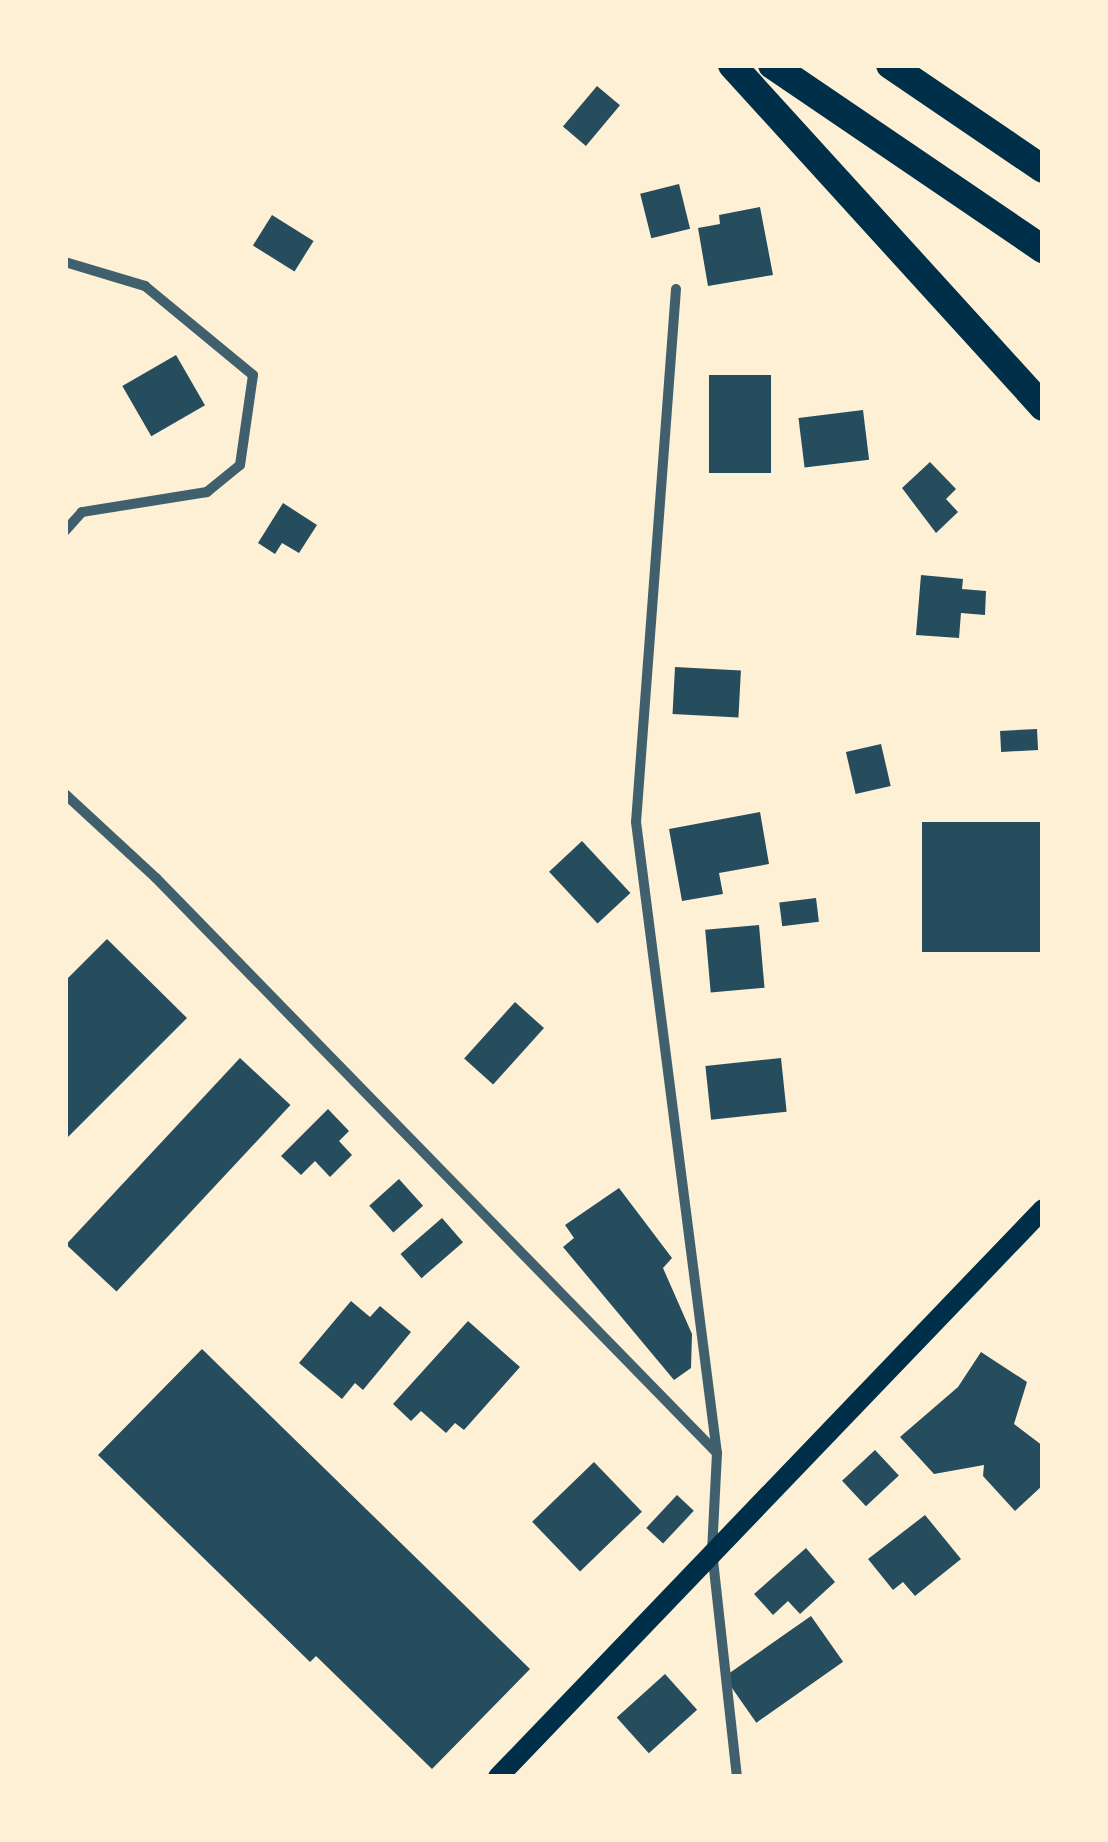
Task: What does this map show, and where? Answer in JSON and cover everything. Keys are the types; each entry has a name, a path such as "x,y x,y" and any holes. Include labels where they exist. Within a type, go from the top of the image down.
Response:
{"highway":[{"path":"732,65 1043,407"},
{"path":"772,65 1043,249"},
{"path":"890,65 1035,158"}],"main road":[{"path":"498,1777 1043,1208"}],"street":[{"path":"65,262 145,286 253,375 240,465 207,492 82,512 65,531"},
{"path":"676,290 636,822 717,1452 712,1552 737,1777"},
{"path":"65,794 156,878 717,1452"}],"building":[{"path":"597,86 620,105 586,146 563,127"},
{"path":"679,184 690,229 651,238 640,194"},
{"path":"760,207 773,275 708,286 698,228 720,224 719,215"},
{"path":"272,215 314,241 294,271 253,246"},
{"path":"176,355 205,405 151,436 122,386"},
{"path":"709,375 771,375 771,473 709,473"},
{"path":"863,410 869,460 805,468 798,418"},
{"path":"930,462 956,489 946,499 958,512 936,533 902,488"},
{"path":"283,503 317,525 299,553 282,543 275,554 258,543"},
{"path":"921,575 963,579 962,589 986,591 985,615 961,613 959,638 916,635"},
{"path":"675,667 741,670 738,717 673,714"},
{"path":"1037,729 1038,750 1001,752 1000,731"},
{"path":"881,744 891,786 856,794 846,752"},
{"path":"760,812 769,864 719,873 723,894 682,901 669,829"},
{"path":"922,822 1043,822 1043,952 922,952"},
{"path":"582,841 630,893 598,924 549,872"},
{"path":"816,898 819,922 782,926 779,903"},
{"path":"759,925 764,988 711,992 705,930"},
{"path":"107,939 187,1018 65,1140 65,981"},
{"path":"515,1002 544,1028 493,1085 464,1058"},
{"path":"240,1058 290,1105 117,1292 66,1244"},
{"path":"781,1058 787,1112 711,1120 705,1066"},
{"path":"328,1109 349,1131 339,1141 352,1155 330,1177 315,1161 301,1175 281,1156"},
{"path":"399,1179 423,1206 393,1233 369,1206"},
{"path":"619,1188 672,1258 663,1268 692,1334 691,1368 674,1380 563,1247 574,1238 565,1225"},
{"path":"442,1218 463,1242 421,1278 400,1254"},
{"path":"351,1301 370,1317 380,1306 411,1332 363,1390 355,1383 342,1399 299,1363"},
{"path":"468,1321 520,1367 464,1430 455,1423 446,1433 421,1411 411,1421 393,1404"},
{"path":"202,1349 530,1669 432,1769 316,1656 310,1662 98,1455"},
{"path":"981,1352 1027,1382 1014,1424 1043,1446 1043,1485 1015,1511 983,1476 984,1465 934,1474 900,1437 958,1387"},
{"path":"875,1450 899,1476 866,1506 842,1481"},
{"path":"594,1462 642,1512 580,1571 532,1522"},
{"path":"677,1495 694,1511 663,1544 646,1528"},
{"path":"925,1515 961,1559 915,1596 903,1582 893,1590 868,1559"},
{"path":"806,1548 835,1582 800,1614 788,1601 773,1615 754,1594"},
{"path":"811,1616 843,1662 756,1723 724,1677"},
{"path":"665,1674 697,1710 649,1753 617,1717"}]}
